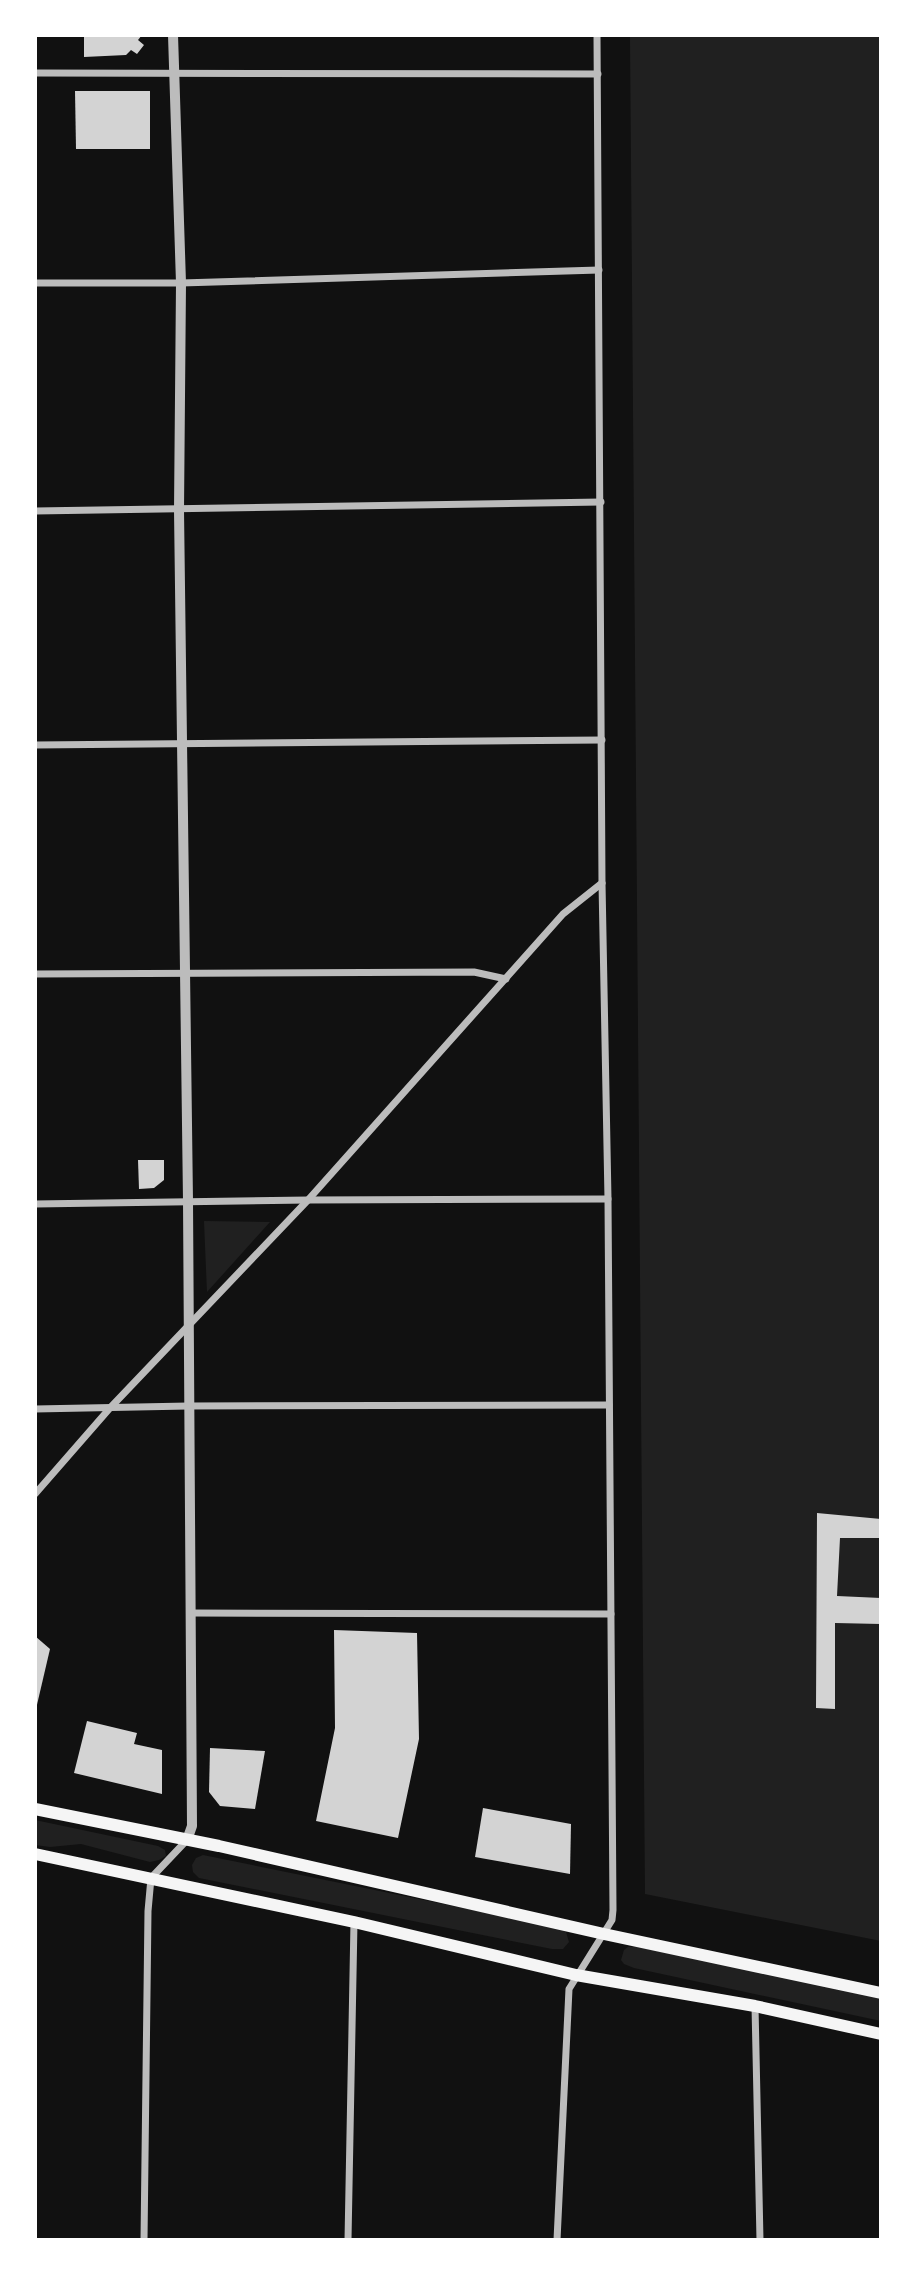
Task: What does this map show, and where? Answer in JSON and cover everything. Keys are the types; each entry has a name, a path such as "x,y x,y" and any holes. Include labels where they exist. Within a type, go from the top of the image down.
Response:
{"main road":[{"path":"35,1809 881,1993"},
{"path":"35,1854 354,1922 576,1975 755,2006 881,2034"}],"street":[{"path":"144,2240 148,1911 151,1878 187,1840 192,1826 188,1201 179,510 181,284 173,35"},
{"path":"557,2240 569,1989 612,1920 613,1910 608,1199 602,883 597,35"},
{"path":"35,73 598,74"},
{"path":"35,283 181,284 599,270"},
{"path":"35,512 601,502"},
{"path":"35,745 602,740"},
{"path":"35,1494 110,1408 308,1200 563,914 602,883"},
{"path":"35,974 474,972 506,979"},
{"path":"35,1204 608,1199"},
{"path":"35,1409 609,1405"},
{"path":"190,1613 611,1614"},
{"path":"348,2240 354,1922"},
{"path":"755,2006 760,2240"}],"shaded area":[{"path":"630,35 881,35 881,1941 645,1894"},
{"path":"204,1221 270,1222 207,1292"},
{"path":"35,1820 158,1846 165,1850 166,1856 150,1862 81,1844 50,1847 35,1845"},
{"path":"203,1855 556,1927 566,1932 569,1942 563,1949 552,1949 199,1878 193,1872 192,1865 196,1858"},
{"path":"628,1947 881,1998 881,2021 634,1968 621,1960"}],"building":[{"path":"84,35 142,35 138,40 144,45 137,54 131,50 126,55 84,57"},
{"path":"75,91 150,91 150,149 76,149"},
{"path":"138,1160 164,1160 164,1180 154,1188 139,1189"},
{"path":"817,1513 881,1519 881,1538 840,1538 837,1596 881,1598 881,1624 835,1623 835,1709 816,1708"},
{"path":"334,1630 417,1633 419,1739 398,1838 316,1821 335,1728"},
{"path":"35,1636 50,1649 36,1709 35,1708"},
{"path":"87,1721 137,1733 134,1744 162,1750 162,1794 74,1773"},
{"path":"210,1748 265,1751 255,1809 220,1806 209,1792"},
{"path":"483,1808 571,1824 570,1874 475,1857"}]}
